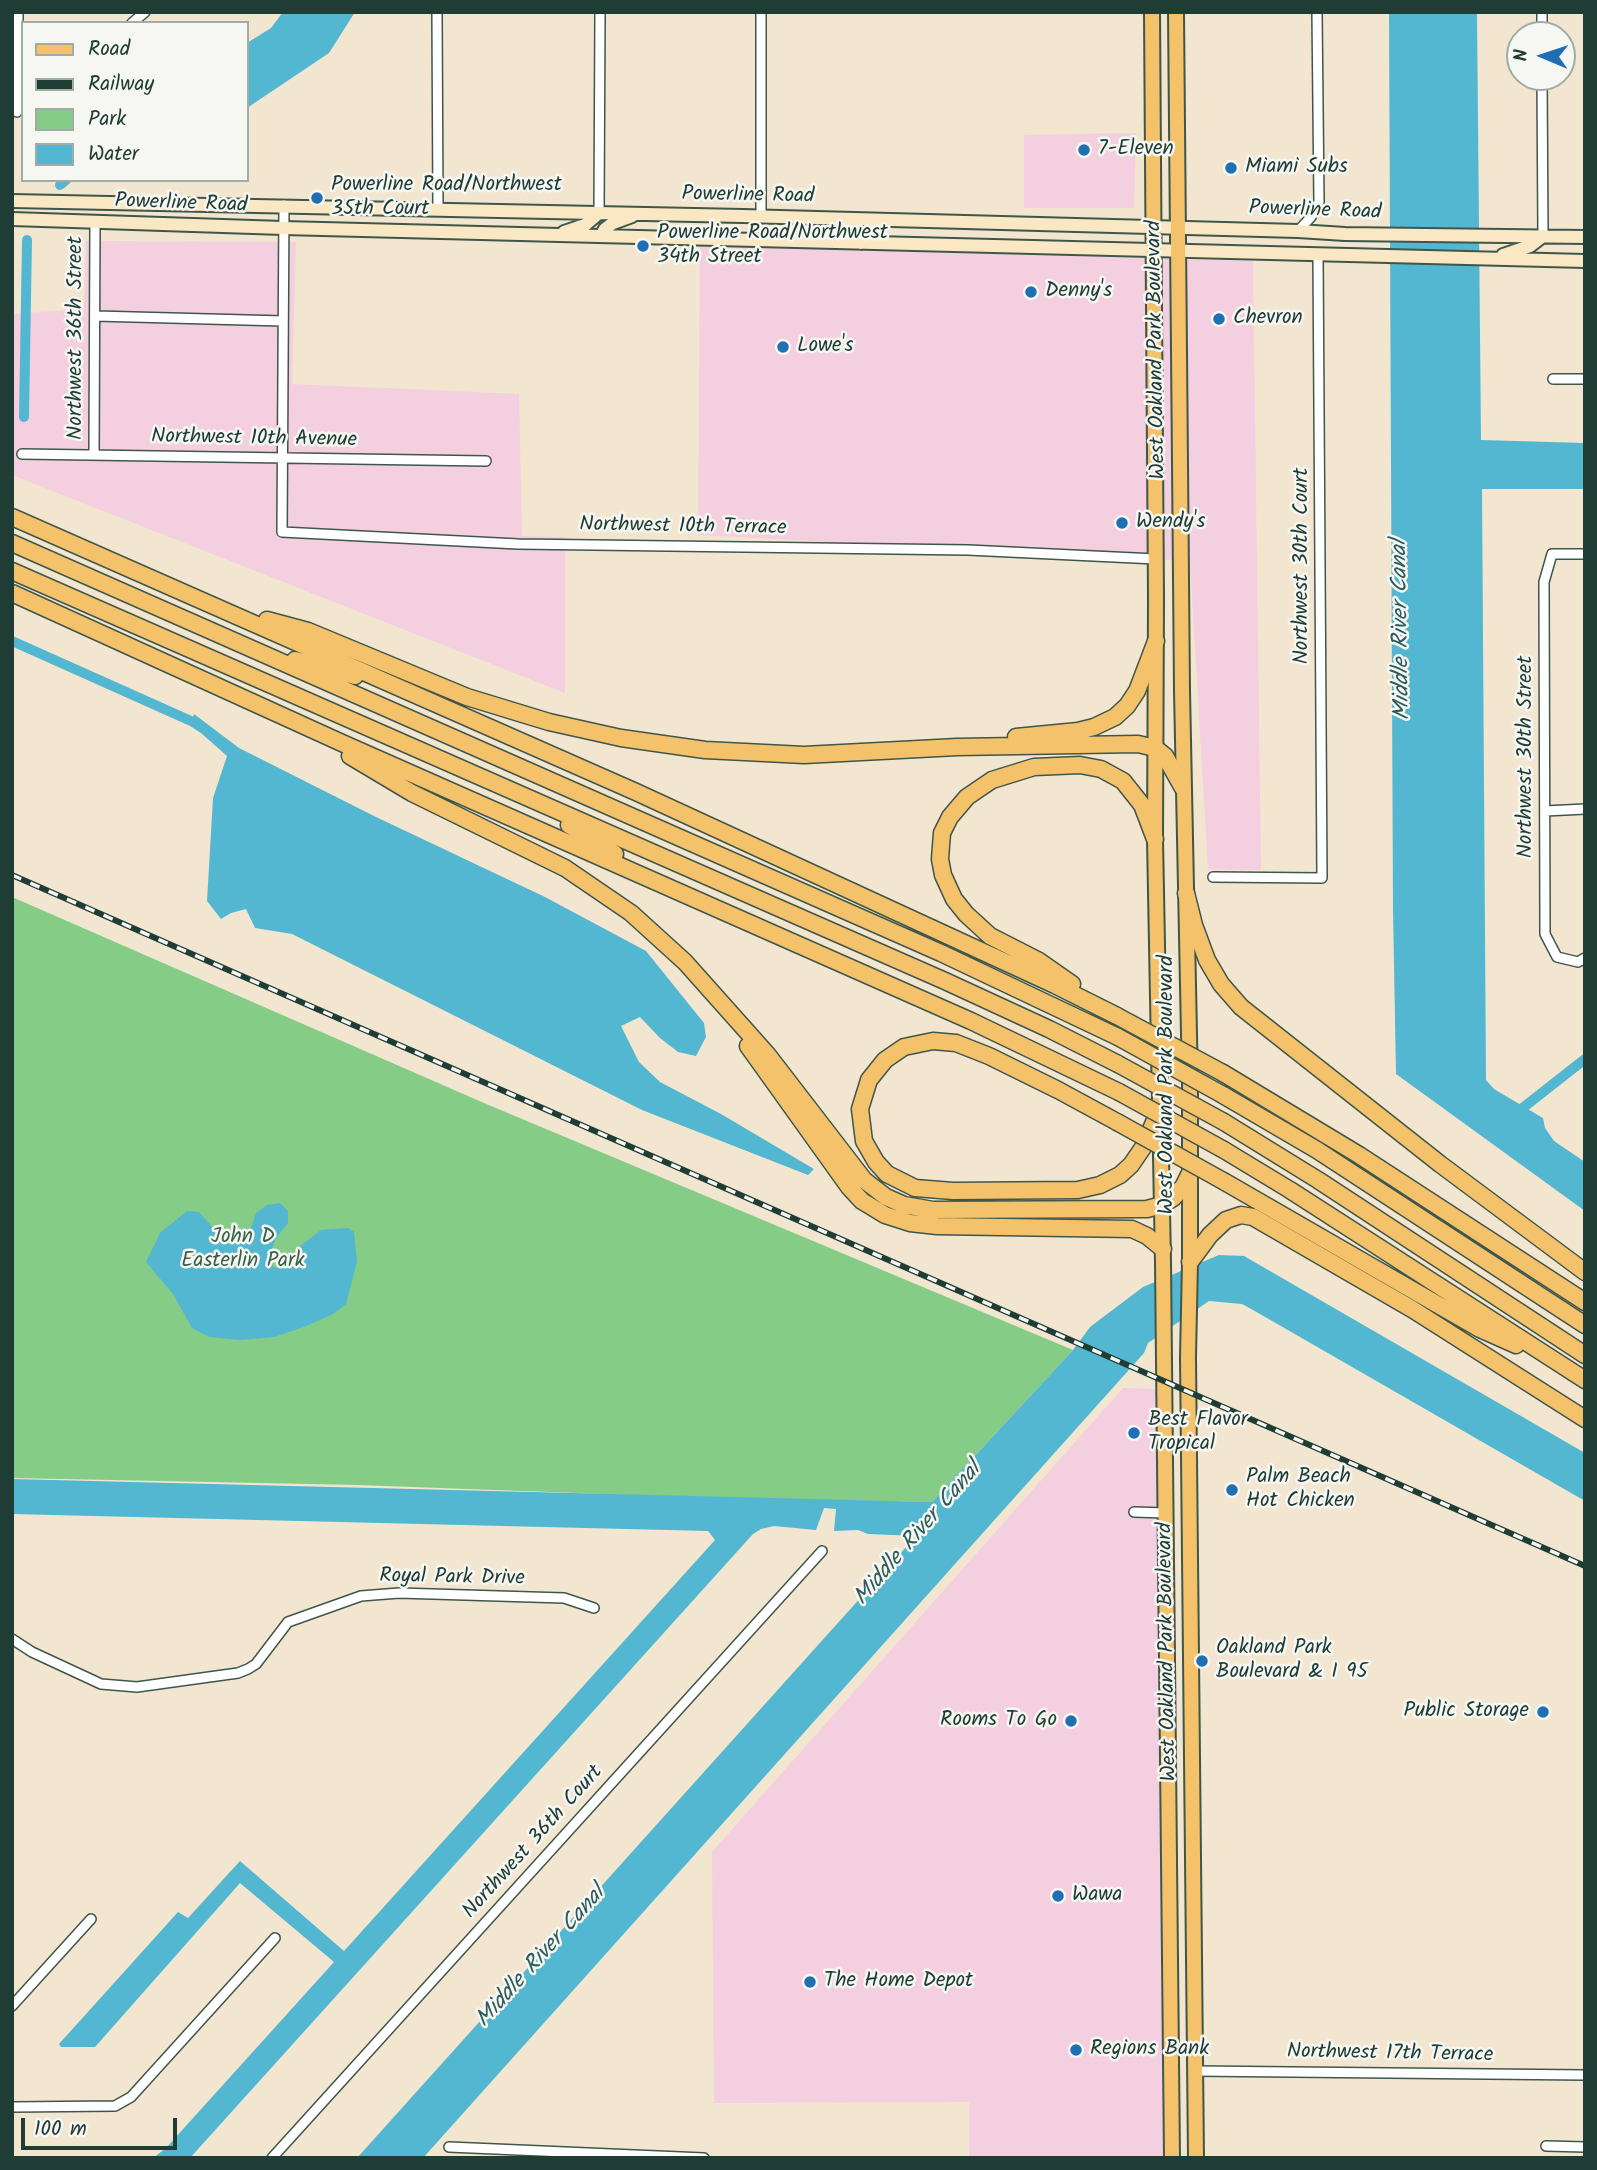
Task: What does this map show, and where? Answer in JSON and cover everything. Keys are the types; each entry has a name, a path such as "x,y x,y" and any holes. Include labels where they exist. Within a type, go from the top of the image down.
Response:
{"highway":[{"path":"12,517 678,811 1055,985 1223,1073 1359,1155 1585,1302"},
{"path":"12,543 965,964 1118,1037 1223,1095 1349,1171 1585,1325"},
{"path":"12,571 1049,1029 1224,1122 1329,1187 1585,1355"},
{"path":"12,593 1006,1036 1119,1092 1290,1190 1585,1380"},
{"path":"217,607 308,631 477,700 549,722 633,741 695,749 776,754 1130,744 1155,748 1168,761 1183,788"},
{"path":"957,747 1010,738 1078,732 1108,721 1121,712 1137,691 1156,641"},
{"path":"242,646 408,691"},
{"path":"288,718 412,793 550,859 597,888 659,937 767,1054 855,1170 886,1197 914,1207 943,1210 1141,1210 1162,1205 1178,1193 1190,1173"},
{"path":"1117,1016 1039,961 990,936 966,914 954,899 943,876 940,841 954,810 975,790 992,780 1024,769 1069,764 1101,769 1123,781 1142,805 1155,839"},
{"path":"525,797 658,882"},
{"path":"1186,893 1207,960 1221,984 1241,1007 1440,1164 1585,1272"},
{"path":"711,992 842,1179 862,1201 878,1211 910,1223 937,1227 1132,1229 1147,1236 1163,1256"},
{"path":"1160,1108 1136,1159 1120,1175 1100,1185 1070,1190 953,1191 915,1188 887,1174 876,1162 864,1140 860,1109 869,1080 885,1060 904,1047 919,1042 956,1043 997,1060 1117,1122 1225,1182 1480,1329 1566,1368"},
{"path":"1190,1262 1210,1235 1226,1220 1241,1215 1253,1217 1412,1309 1585,1419"}],"main road":[{"name":"West Oakland Park Boulevard","path":"1152,12 1155,839 1163,1256 1172,2158"},
{"name":"West Oakland Park Boulevard","path":"1176,12 1183,788 1190,1173 1189,1541 1196,2158"},
{"name":"Powerline Road","path":"12,201 761,216 1345,234 1585,237"},
{"path":"557,235 584,225 599,213"},
{"path":"601,236 613,223 639,214"},
{"name":"Powerline Road","path":"12,219 1585,261"},
{"path":"810,241 838,231 859,219"},
{"path":"861,243 870,228 885,220"},
{"path":"1318,254 1331,241 1345,234"},
{"path":"1488,258 1530,246 1543,236"},
{"path":"1156,559 1171,571 1181,592"},
{"path":"1189,1479 1182,1499 1166,1513 1182,1524 1189,1541"},
{"path":"1167,1695 1180,1716 1191,1722"},
{"path":"1168,1811 1180,1816 1193,1835"},
{"path":"1171,2054 1177,2063 1194,2071"}],"street":[{"path":"18,12 18,112"},
{"path":"437,12 438,209"},
{"path":"599,213 600,12"},
{"path":"761,12 761,216"},
{"path":"1298,231 1311,217 1319,202 1317,12"},
{"path":"1542,91 1543,236"},
{"path":"284,205 284,458"},
{"name":"Northwest 36th Street","path":"94,455 95,221"},
{"name":"Northwest 30th Court","path":"1213,877 1322,878 1318,254"},
{"path":"96,316 283,321"},
{"path":"1553,379 1585,379"},
{"name":"Northwest 10th Avenue","path":"22,454 486,461"},
{"name":"Northwest 10th Terrace","path":"284,458 282,532 518,544 968,550 1156,559"},
{"name":"Northwest 30th Street","path":"1585,554 1552,554 1544,582 1545,934 1557,957 1578,962 1585,958"},
{"path":"1545,811 1585,809"},
{"path":"1135,1512 1166,1513"},
{"name":"Northwest 36th Court","path":"272,2158 822,1551"},
{"name":"Royal Park Drive","path":"12,1639 101,1684 137,1687 238,1673 248,1669 256,1664 288,1622 361,1595 399,1593 564,1598 594,1608"},
{"path":"12,2006 91,1919"},
{"path":"12,2107 116,2106 131,2097 275,1938"},
{"name":"Northwest 17th Terrace","path":"1194,2071 1585,2075"},
{"path":"1546,2146 1585,2147"},
{"path":"449,2147 704,2158"}],"shaded area":[{"path":"1136,133 1134,208 1024,208 1024,135"},
{"path":"86,241 296,242 292,384 519,394 522,536 565,537 565,693 12,475 12,314 84,309"},
{"path":"700,246 1253,261 1261,870 1208,869 1190,561 698,535"},
{"path":"1123,1388 1158,1389 1164,2158 969,2158 969,2102 714,2103 712,1852"}],"green space":[{"name":"John D Easterlin Park","path":"12,897 484,1103 1073,1350 932,1502 12,1478"}],"water":[{"path":"283,12 355,12 329,53 248,107 248,42 271,28"},
{"name":"Middle River Canal","path":"1389,12 1477,12 1481,440 1585,443 1585,489 1482,489 1486,1080 1494,1089 1543,1118 1545,1128 1554,1141 1585,1162 1585,1211 1396,1074"},
{"path":"194,714 239,748 545,897 646,951 704,1023 706,1037 696,1056 678,1052 640,1017 621,1026 639,1062 660,1082 721,1114 814,1169 808,1175 642,1110 292,934 255,928 246,909 221,919 207,901 213,798 227,756 190,726"},
{"path":"280,1203 288,1211 288,1223 276,1238 270,1254 270,1263 275,1268 284,1267 299,1247 321,1230 348,1228 354,1232 357,1262 346,1304 333,1314 274,1337 241,1340 209,1337 192,1328 173,1294 146,1262 160,1233 187,1211 199,1212 221,1237 228,1232 251,1228 256,1213 267,1205"},
{"name":"Middle River Canal","path":"1219,1255 1244,1256 1585,1453 1585,1501 1242,1304 1209,1301 1148,1343 1144,1353 423,2158 357,2158 916,1536 868,1534 858,1530 834,1531 836,1509 824,1508 816,1530 774,1526 753,1534 190,2158 153,2158 166,2148 334,1962 240,1883 95,2047 61,2047 59,2044 178,1912 188,1918 240,1861 344,1951 715,1540 708,1531 12,1514 12,1479 932,1502 1073,1350 1090,1327 1143,1287"}],"waterway":[{"path":"60,185 64,182"},
{"path":"24,417 27,240"},
{"path":"12,641 191,721"},
{"path":"1515,1114 1585,1059"}],"railway":[{"path":"12,875 1585,1566"}],"place":[{"name":"7-Eleven","path":"1084,150"},
{"name":"Miami Subs","path":"1231,168"},
{"name":"Powerline Road/Northwest 35th Court","path":"317,198"},
{"name":"Powerline Road/Northwest 34th Street","path":"643,246"},
{"name":"Denny's","path":"1031,292"},
{"name":"Chevron","path":"1219,319"},
{"name":"Lowe's","path":"783,347"},
{"name":"Wendy's","path":"1122,523"},
{"name":"Best Flavor Tropical","path":"1134,1433"},
{"name":"Palm Beach Hot Chicken","path":"1232,1490"},
{"name":"Oakland Park Boulevard & I 95","path":"1202,1661"},
{"name":"Public Storage","path":"1543,1712"},
{"name":"Rooms To Go","path":"1071,1721"},
{"name":"Wawa","path":"1058,1896"},
{"name":"The Home Depot","path":"810,1982"},
{"name":"Regions Bank","path":"1076,2050"}]}
